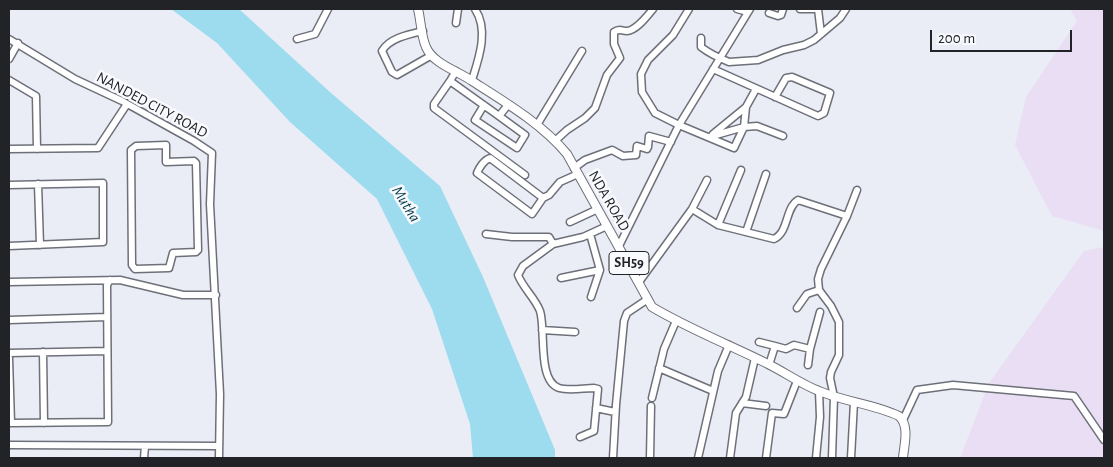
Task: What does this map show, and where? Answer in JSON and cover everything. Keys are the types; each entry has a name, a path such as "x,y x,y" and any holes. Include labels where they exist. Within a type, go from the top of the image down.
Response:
{"main road":[{"path":"419,10 426,46 432,55"},
{"name":"NDA ROAD","path":"432,55 472,80 556,140 567,154 652,307 676,321 769,364 797,381 819,391 895,414 903,420"},
{"path":"903,420 905,433 903,458"}],"street":[{"path":"297,40 315,34 328,9"},
{"path":"456,23 458,9"},
{"path":"472,80 482,43 480,17 475,9"},
{"path":"556,140 585,118 594,108 607,75 620,58 614,44 614,32 630,30 639,24 653,9"},
{"path":"689,9 673,35 650,56 641,74 642,92 651,108 679,125 734,148 744,127 746,106"},
{"path":"619,246 679,125 749,11 737,9"},
{"path":"769,13 778,16 783,9"},
{"path":"800,9 814,9"},
{"path":"818,9 821,34"},
{"path":"701,38 701,47 710,54 729,62 758,60 783,50 804,45 840,18 846,9"},
{"path":"422,27 389,43 382,51 392,72 397,75 432,55"},
{"name":"NANDED CITY ROAD","path":"9,39 75,79 194,140 212,154 210,206 220,394 219,458"},
{"path":"9,59 18,43"},
{"path":"537,125 582,51"},
{"path":"713,69 756,89 818,116 824,113 830,93 792,77 786,78 775,97"},
{"path":"456,71 434,104 434,108 525,176"},
{"path":"9,80 36,96 37,149"},
{"path":"450,80 525,135 517,148 475,120 484,105"},
{"path":"709,137 746,106 756,89"},
{"path":"9,149 98,148 127,104"},
{"path":"499,116 508,105"},
{"path":"709,137 744,127 757,126 782,136"},
{"path":"543,198 490,158 485,160 478,170 477,173 532,214 543,198 549,196 560,182 576,171 585,160 612,150 623,156 636,155 637,146 647,149 649,136 671,142"},
{"path":"166,144 166,162 195,162 197,207 197,252 173,253 169,268 138,269 133,267 130,167 131,150 134,147 166,144"},
{"path":"718,225 741,170"},
{"path":"746,232 766,174"},
{"path":"639,282 692,209 707,180"},
{"path":"9,184 102,183 103,242 9,246"},
{"path":"38,184 40,245"},
{"path":"832,458 834,397 830,372 839,354 839,322 831,306 819,290 818,279 857,190"},
{"path":"692,209 718,225 770,238 778,238 781,234 791,207 798,200 847,216"},
{"path":"197,207 210,206"},
{"path":"570,222 598,209"},
{"path":"580,438 594,432 598,389 561,388 553,383 548,375 544,360 539,310 518,275 522,266 542,254 553,244 590,234 607,226"},
{"path":"486,234 512,237 549,237 553,244"},
{"path":"590,234 600,270 591,297"},
{"path":"561,278 600,270"},
{"path":"9,358 11,423 108,422 107,285 110,280"},
{"path":"9,282 120,280 183,294 216,295"},
{"path":"796,308 807,294 819,290"},
{"path":"613,458 615,412 624,321 627,313 648,299"},
{"path":"808,365 810,349 820,312"},
{"path":"9,320 107,317"},
{"path":"652,398 664,349 676,321"},
{"path":"542,330 575,332"},
{"path":"759,342 786,349 794,345 810,349"},
{"path":"698,458 718,371 729,345"},
{"path":"769,364 775,346"},
{"path":"9,353 107,351"},
{"path":"43,352 44,423"},
{"path":"730,458 736,413 746,397 755,358"},
{"path":"659,368 713,391"},
{"path":"766,458 772,413 784,414 797,381"},
{"path":"903,420 916,390 953,385 1074,396 1104,440"},
{"path":"816,458 820,417 819,391"},
{"path":"851,458 854,402"},
{"path":"742,403 766,406"},
{"path":"650,458 651,406"},
{"path":"596,408 615,412"},
{"path":"9,445 219,446"},
{"path":"144,458 145,446"}],"shaded area":[{"path":"1070,9 1104,9 1104,231 1052,216 1015,145 1026,97 1077,21"},
{"path":"1104,247 1104,458 960,458 989,383 1084,251"}],"water":[{"name":"Mutha","path":"171,9 239,9 331,93 440,186 483,277 555,450 555,458 473,458 470,424 432,309 377,199 290,122 217,43"}]}
